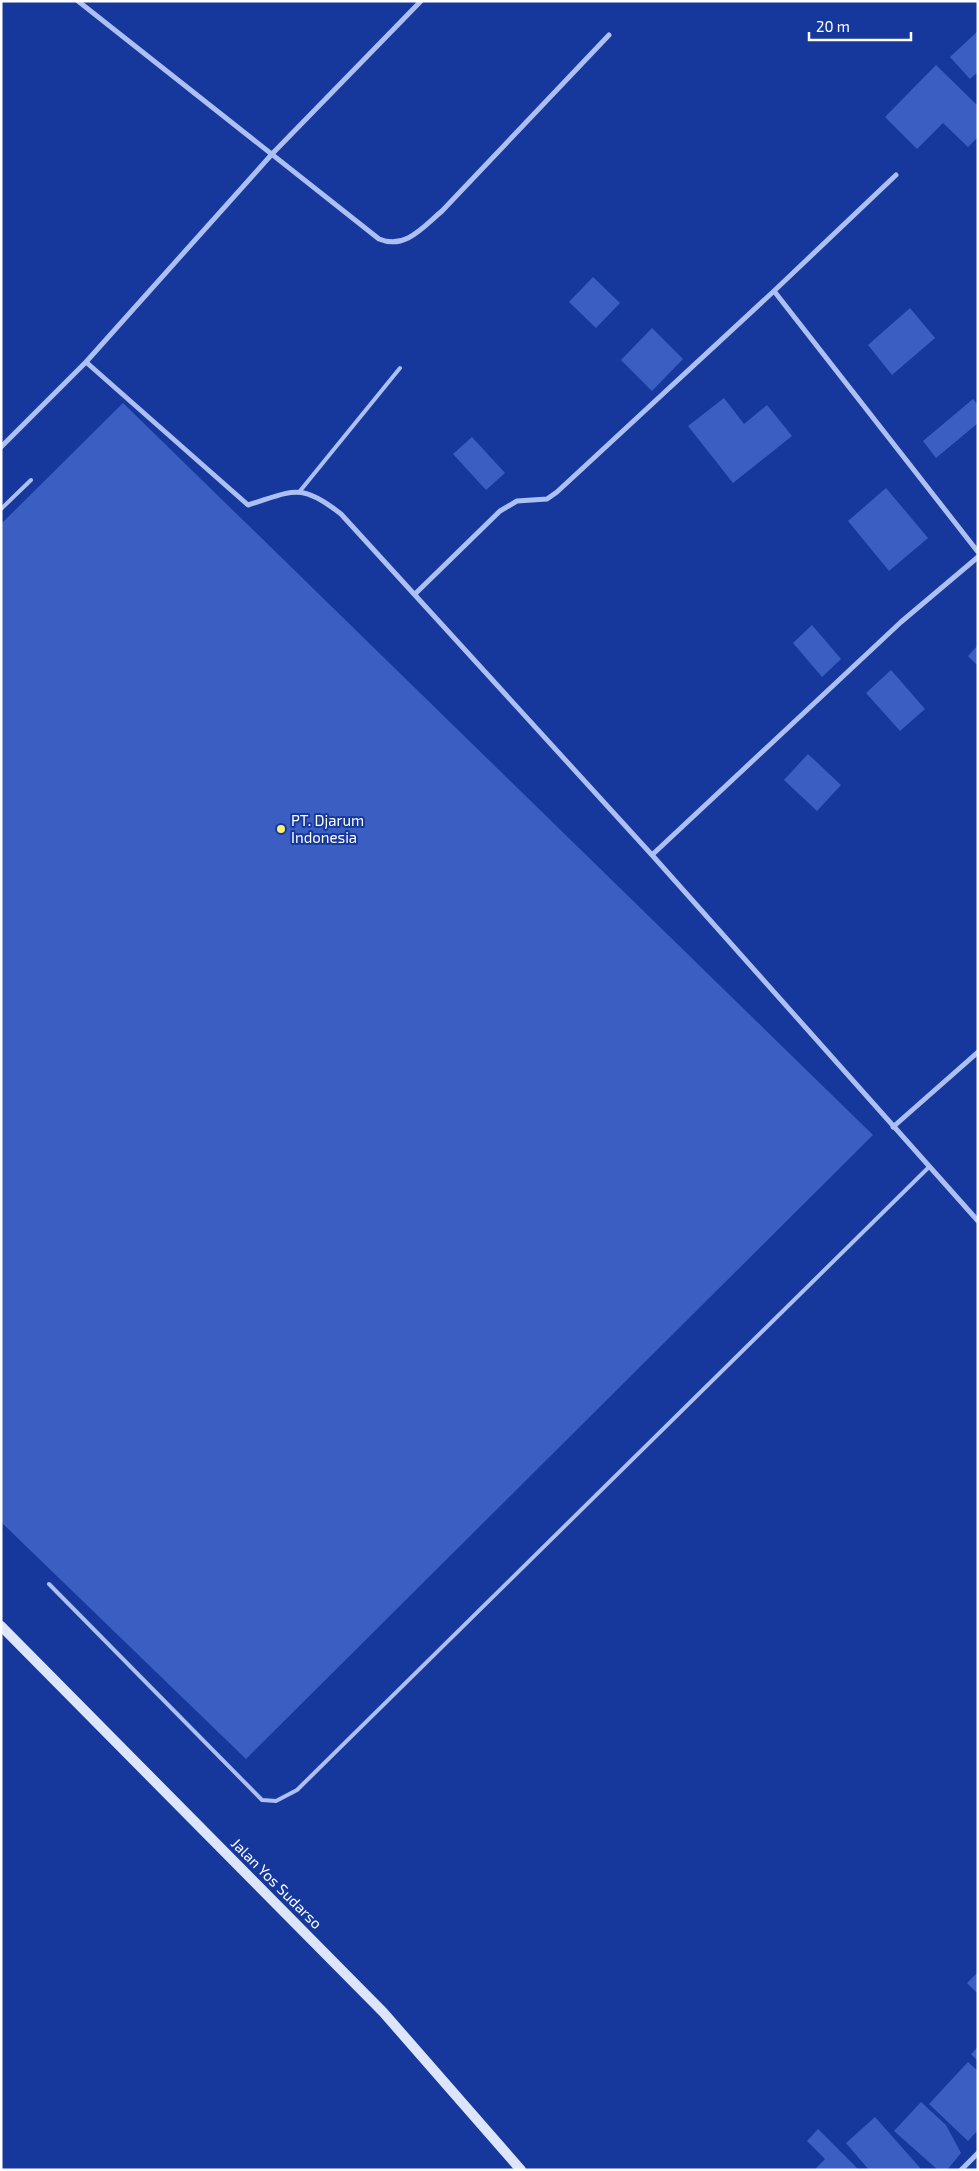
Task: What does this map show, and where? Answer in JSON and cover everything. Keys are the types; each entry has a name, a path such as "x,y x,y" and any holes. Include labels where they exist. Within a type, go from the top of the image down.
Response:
{"street":[{"path":"78,1 379,239 394,244 415,234 442,211 609,35"},
{"path":"1,447 86,362 272,154 421,1"},
{"path":"416,594 500,511 516,501 547,499 557,492 774,292 896,175"},
{"path":"774,292 978,552"},
{"path":"86,362 248,505 300,491 319,497 341,514 416,594 652,855 978,1221"},
{"path":"652,855 901,622 978,557"},
{"path":"894,1127 978,1052"},
{"name":"Jalan Yos Sudarso","path":"1,1626 383,2012 521,2170"},
{"path":"962,2170 978,2153"}],"lane":[{"path":"300,491 400,368"},
{"path":"1,509 31,480"},
{"path":"49,1584 262,1800 276,1801 298,1790 929,1167"}],"building":[{"path":"978,31 978,72 970,79 950,57"},
{"path":"936,65 978,106 978,137 968,147 943,123 917,149 885,117"},
{"path":"593,277 620,303 596,328 569,302"},
{"path":"910,308 935,338 892,375 868,345"},
{"path":"652,328 683,359 652,391 621,360"},
{"path":"724,398 744,424 767,405 792,436 733,483 688,426"},
{"path":"973,399 978,405 978,423 936,458 923,441"},
{"name":"PT. Djarum Indonesia","path":"123,403 873,1135 246,1759 1,1522 1,524"},
{"path":"472,437 505,473 486,490 453,454"},
{"path":"886,488 928,538 889,571 848,521"},
{"path":"812,625 841,659 822,677 793,643"},
{"path":"978,645 978,666 968,656"},
{"path":"891,670 925,709 900,731 866,693"},
{"path":"808,754 841,785 817,811 784,780"},
{"path":"978,1972 978,1994 967,1983"},
{"path":"978,2047 978,2061 971,2054"},
{"path":"968,2062 978,2071 978,2130 968,2141 929,2104"},
{"path":"921,2102 946,2125 961,2153 947,2170 938,2170 894,2131"},
{"path":"875,2117 922,2170 869,2170 846,2143"},
{"path":"818,2129 859,2170 814,2170 825,2159 807,2141"}],"place":[{"name":"PT. Djarum Indonesia","path":"281,829"}]}
